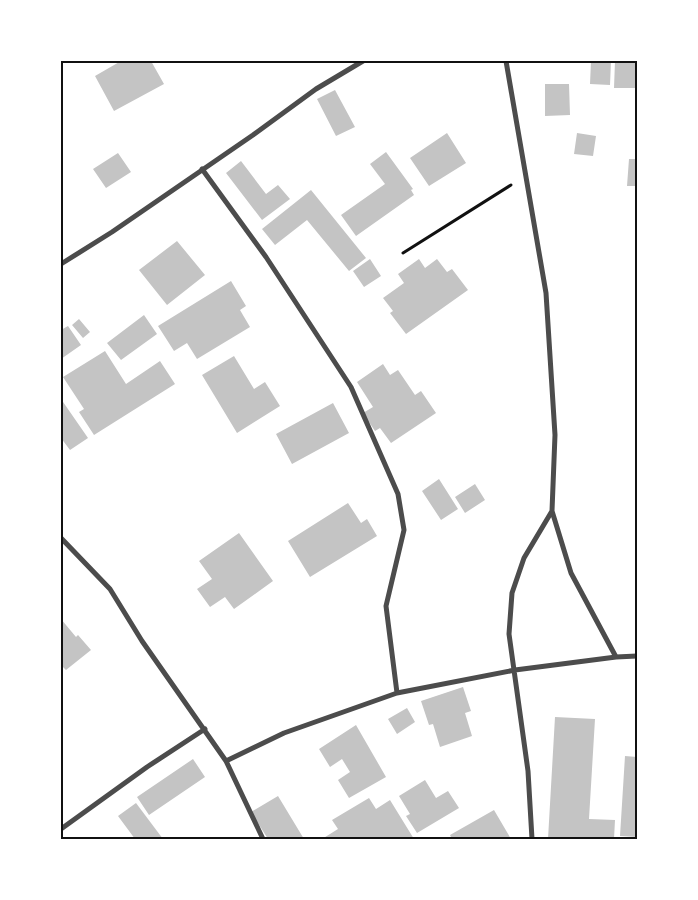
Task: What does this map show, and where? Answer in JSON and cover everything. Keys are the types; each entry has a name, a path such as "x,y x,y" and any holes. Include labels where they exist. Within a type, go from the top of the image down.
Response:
{"street":[{"path":"61,264 112,232 253,135 316,89 363,61"},
{"path":"506,61 546,293 555,435 552,511 571,573 616,657"},
{"path":"202,169 266,257 352,387 398,494 404,530 386,606 397,693"},
{"path":"532,839 528,771 509,634 512,593 524,558 552,511"},
{"path":"61,538 110,589 142,641 205,729 226,761 262,839"},
{"path":"226,761 284,733 397,693 515,670 637,656"},
{"path":"61,829 147,767 205,729"}],"path":[{"path":"403,253 526,176"}],"building":[{"path":"121,61 151,61 164,84 114,111 95,76"},
{"path":"591,61 611,61 610,85 590,84"},
{"path":"615,61 637,61 637,88 614,88"},
{"path":"545,84 569,84 570,115 545,116"},
{"path":"335,90 355,127 336,136 317,99"},
{"path":"447,133 466,163 429,186 410,158"},
{"path":"577,133 596,136 593,156 574,154"},
{"path":"386,152 413,189 411,190 414,195 356,236 341,215 385,184 370,164"},
{"path":"118,153 131,172 106,188 93,169"},
{"path":"629,159 637,159 637,186 627,186"},
{"path":"241,161 266,194 278,185 290,199 262,220 226,173"},
{"path":"311,190 366,258 349,271 307,220 275,245 262,229"},
{"path":"177,241 205,275 167,305 139,270"},
{"path":"370,259 381,276 364,287 353,271"},
{"path":"419,259 425,268 437,259 447,272 452,269 468,290 406,334 390,313 393,311 383,298 404,283 398,274"},
{"path":"231,281 246,306 240,310 250,327 197,359 187,343 174,351 158,326"},
{"path":"144,315 157,334 121,360 107,343"},
{"path":"79,319 90,332 83,338 72,325"},
{"path":"68,326 81,345 61,359 61,330"},
{"path":"105,351 126,384 160,361 175,384 94,435 79,412 84,409 63,377"},
{"path":"234,356 254,389 265,382 280,406 237,433 202,375"},
{"path":"383,364 390,375 398,370 415,395 421,391 436,413 391,443 380,428 375,431 363,413 373,407 357,382"},
{"path":"61,399 88,438 70,450 61,438"},
{"path":"333,403 349,433 292,464 276,434"},
{"path":"439,479 458,509 441,520 422,491"},
{"path":"475,484 485,500 465,513 455,497"},
{"path":"348,503 361,523 367,519 377,536 310,577 288,541"},
{"path":"239,533 273,581 234,609 225,597 210,607 197,589 212,579 199,561"},
{"path":"61,619 76,637 78,635 91,650 66,670 61,665"},
{"path":"463,687 471,711 465,713 472,736 440,747 433,724 429,725 421,701"},
{"path":"407,708 415,722 397,734 388,719"},
{"path":"555,717 595,719 589,819 615,820 614,839 548,839"},
{"path":"356,725 386,777 349,798 338,780 350,772 342,759 330,767 319,749"},
{"path":"625,756 637,757 637,837 620,836"},
{"path":"193,759 205,777 149,815 137,797"},
{"path":"425,780 436,798 448,791 459,808 417,833 406,816 410,814 399,796"},
{"path":"278,796 304,839 268,839 251,812"},
{"path":"369,798 376,809 390,800 414,839 322,839 338,829 332,820"},
{"path":"136,803 163,839 135,839 118,816"},
{"path":"494,810 511,839 452,839 450,835"}]}
